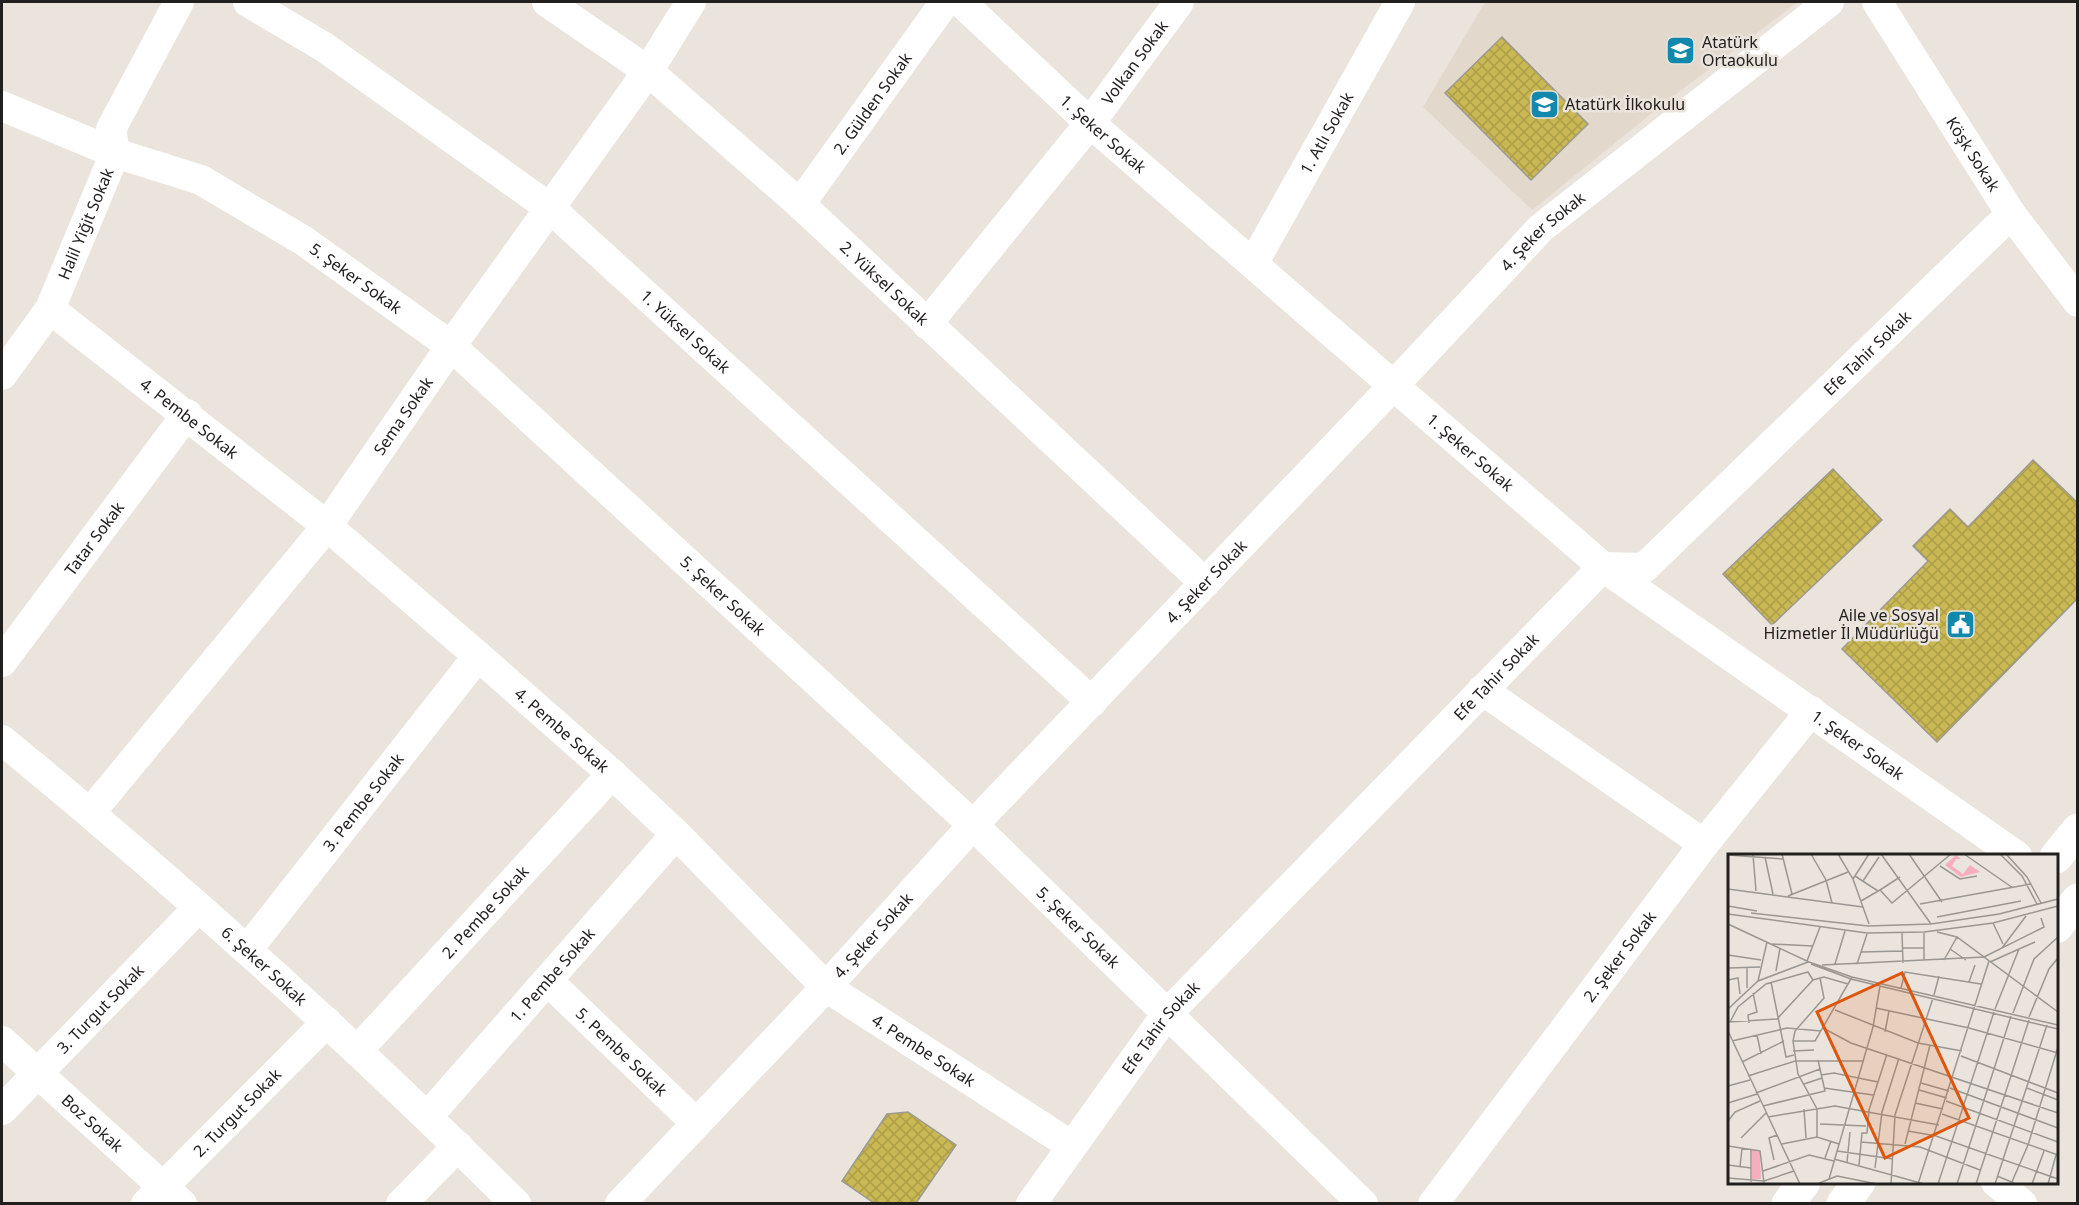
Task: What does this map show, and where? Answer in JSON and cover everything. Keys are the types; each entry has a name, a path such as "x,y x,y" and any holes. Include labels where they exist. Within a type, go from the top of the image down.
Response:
{"street":[{"name":"Halil Yiğit Sokak","path":"2,375 50,309 115,153 111,129 179,2"},
{"name":"1. Yüksel Sokak","path":"248,2 324,47 550,208 1092,702"},
{"name":"2. Yüksel Sokak","path":"547,2 648,72 800,204 1205,583"},
{"name":"Sema Sokak","path":"90,813 327,526 451,345 648,72 691,2"},
{"name":"2. Gülden Sokak","path":"800,204 945,2"},
{"name":"1. Şeker Sokak","path":"961,2 1090,123 1395,384 1603,567 2016,854"},
{"name":"Volkan Sokak","path":"927,324 1090,123 1179,2"},
{"name":"1. Atlı Sokak","path":"1254,262 1400,2"},
{"name":"4. Şeker Sokak","path":"620,1203 826,987 973,825 1541,228 1829,2"},
{"name":"Köşk Sokak","path":"1877,2 2011,214 2078,302"},
{"name":"5. Şeker Sokak","path":"2,106 115,153 201,180 304,241 451,345 973,825 1166,1015 1363,1203"},
{"name":"Efe Tahir Sokak","path":"1030,1203 1166,1015 1603,567 1644,567 2011,214"},
{"name":"4. Pembe Sokak","path":"50,309 187,414 327,526 478,656 612,774 676,834 826,987 1072,1146"},
{"name":"Tatar Sokak","path":"2,662 187,414"},
{"name":"3. Pembe Sokak","path":"247,950 478,656"},
{"path":"1482,690 1704,844"},
{"name":"2. Şeker Sokak","path":"1433,1203 1704,844 1811,711"},
{"name":"6. Şeker Sokak","path":"2,740 90,813 327,1022 428,1116 516,1203"},
{"name":"2. Pembe Sokak","path":"357,1051 612,774"},
{"path":"2058,854 2078,830"},
{"name":"1. Pembe Sokak","path":"428,1116 676,834"},
{"path":"2058,925 2078,900"},
{"name":"3. Turgut Sokak","path":"2,1110 198,908"},
{"name":"5. Pembe Sokak","path":"548,981 696,1123"},
{"name":"2. Turgut Sokak","path":"164,1197 327,1022"},
{"name":"Boz Sokak","path":"2,1041 38,1072 164,1197"},
{"path":"400,1203 458,1146"},
{"path":"1788,1203 1802,1184"},
{"path":"1843,1203 1857,1184"},
{"path":"1998,1184 2022,1203"}],"shaded area":[{"name":"Atatürk İlkokulu","path":"1485,2 1798,2 1667,101 1532,210 1423,107"}],"building":[{"path":"1502,37 1588,124 1531,180 1445,93"},
{"name":"Aile ve Sosyal Hizmetler İl Müdürlüğü","path":"2033,460 2078,503 2078,598 1937,742 1842,649 1928,561 1913,546 1950,509 1968,527"},
{"path":"1833,469 1882,520 1772,625 1723,574"},
{"path":"908,1112 956,1145 916,1203 874,1203 842,1181 887,1114"}],"place":[{"name":"Atatürk Ortaokulu","path":"1681,51"},
{"name":"Atatürk İlkokulu","path":"1544,104"},
{"name":"Aile ve Sosyal Hizmetler İl Müdürlüğü","path":"1960,624"}]}
